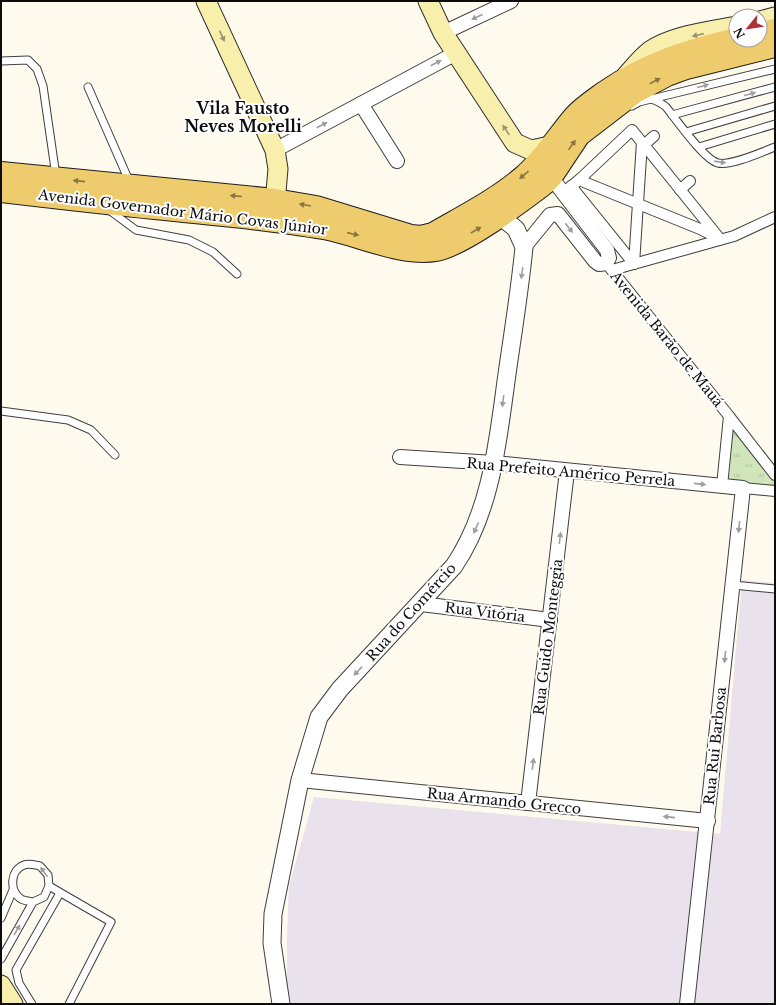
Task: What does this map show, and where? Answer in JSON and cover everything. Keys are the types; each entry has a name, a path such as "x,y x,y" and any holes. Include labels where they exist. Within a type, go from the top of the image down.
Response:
{"main road":[{"path":"206,1 275,150 278,170 273,221"},
{"path":"428,1 443,33 515,143 531,150 550,146"},
{"path":"618,84 648,52 659,46 684,38 728,28"},
{"name":"Avenida Governador Mário Covas Júnior","path":"1,191 273,221 324,228 393,246 418,250 436,250 456,242 500,216 566,184 572,144 588,127 641,89 728,43"},
{"name":"Avenida Governador Mário Covas Júnior","path":"1,173 275,200 316,207 411,236 421,237 433,234 512,185 532,169 575,116 589,104 618,84 650,65 680,53 706,55 775,46"},
{"path":"98,202 99,194 104,190 169,196 184,192"},
{"path":"1,206 29,194"},
{"path":"1,985 13,1004"}],"street":[{"path":"443,33 511,1"},
{"path":"275,150 456,53"},
{"path":"361,104 397,162"},
{"path":"566,184 632,130 720,239"},
{"path":"643,143 654,136"},
{"path":"634,264 643,143"},
{"path":"680,190 690,181"},
{"path":"566,184 638,204 700,229 720,239"},
{"path":"566,184 634,264"},
{"name":"Avenida Barão de Mauá","path":"566,184 607,250 609,266 775,475"},
{"name":"Avenida Barão de Mauá","path":"524,247 550,215 558,214 594,261 599,264 609,266"},
{"path":"500,216 516,229 524,247"},
{"path":"609,266 634,264 734,236 775,217"},
{"name":"Rua do Comércio","path":"281,1004 272,943 273,914 300,780 319,717 340,689 421,604 454,566 467,547 479,521 494,463 524,247"},
{"path":"722,486 729,416"},
{"name":"Rua Prefeito Américo Perrela","path":"400,457 494,463 743,488"},
{"name":"Rua Guido Monteggia","path":"528,803 567,471"},
{"path":"743,488 775,491"},
{"name":"Rua Rui Barbosa","path":"687,1004 743,488"},
{"name":"Rua Vitória","path":"421,604 550,620"},
{"name":"Rua Armando Grecco","path":"300,780 708,821"}],"lane":[{"path":"1,61 28,60 37,69 43,86 56,178"},
{"path":"588,127 639,102 775,68"},
{"path":"88,87 132,186"},
{"path":"672,115 775,87"},
{"path":"652,99 664,105 699,147 712,160 718,163 729,163 775,148"},
{"path":"686,132 775,106"},
{"path":"699,147 775,124"},
{"path":"98,202 136,230 189,240 213,252 237,274"},
{"path":"1,411 68,420 91,430 115,455"},
{"path":"733,585 775,589"},
{"path":"1,918 13,890 12,879 18,869 29,864 40,866 48,875 49,886 44,897 33,902 21,900 13,890"},
{"path":"49,886 111,922 69,1004"},
{"path":"32,1004 19,983 16,970 60,893"},
{"path":"1,959 33,902"}],"shaded area":[{"path":"742,580 775,583 775,1004 291,1004 287,984 289,886 314,797 720,834"}],"green space":[{"path":"730,422 775,481 775,489 726,484"}],"district":[{"name":"Vila Fausto Neves Morelli","path":"243,117"}]}
